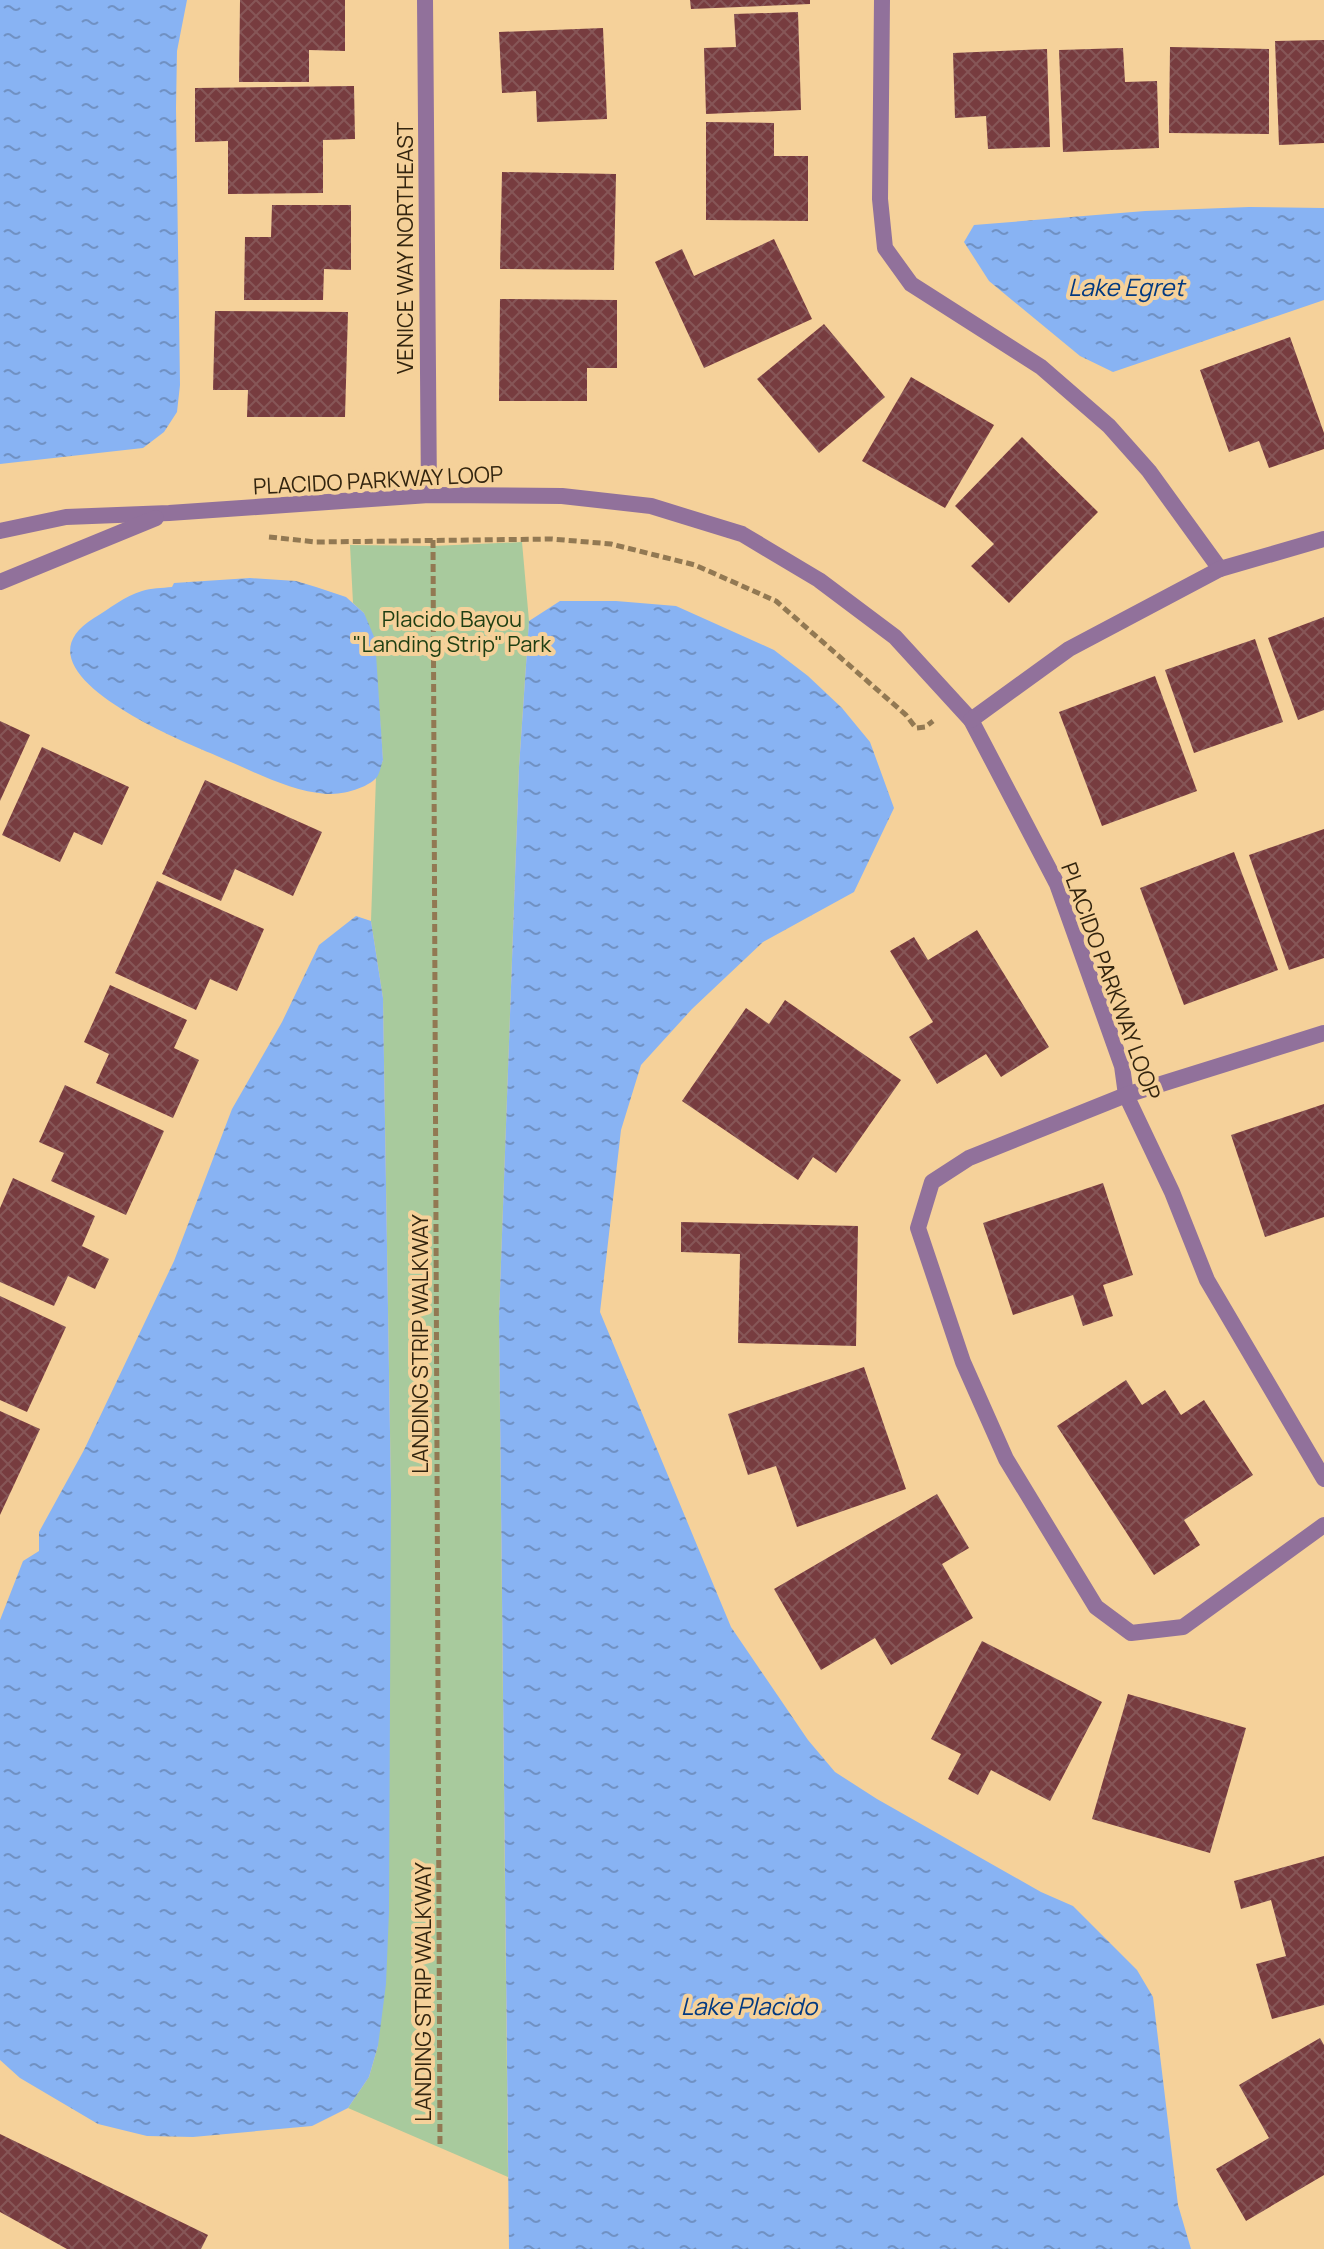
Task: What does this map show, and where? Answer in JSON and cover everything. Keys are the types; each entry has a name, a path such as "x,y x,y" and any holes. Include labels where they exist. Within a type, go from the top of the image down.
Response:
{"street":[{"name":"VENICE WAY NORTHEAST","path":"425,0 429,495"},
{"path":"882,0 880,199 885,248 911,284 1041,367 1109,426 1149,471 1220,569"},
{"name":"PLACIDO PARKWAY LOOP","path":"0,531 66,517 429,495 562,496 651,506 742,534 819,580 895,637 971,720 1057,884 1122,1066 1126,1095 1172,1192 1207,1280 1324,1479"},
{"name":"PLACIDO PARKWAY LOOP","path":"0,582 169,513"},
{"path":"971,720 1069,649 1220,569 1324,539"},
{"path":"1324,1033 1126,1095 969,1158 932,1182 918,1228 963,1362 1006,1459 1096,1607 1131,1633 1183,1627 1324,1525"}],"path":[{"path":"258,536 316,542 552,539 611,544 695,565 776,601 906,715 916,728 925,727 956,706"},
{"name":"LANDING STRIP WALKWAY","path":"433,540 440,2148"}],"green space":[{"name":"Placido Bayou \"Landing Strip\" Park","path":"522,542 529,621 519,767 499,1317 508,2177 348,2108 369,2077 378,2046 391,1494 383,998 371,921 376,777 383,760 376,666 364,613 353,603 350,545 433,546"}],"water":[{"path":"0,0 187,0 177,51 180,385 177,412 164,432 143,448 0,464"},
{"name":"Lake Egret","path":"1324,208 1324,300 1113,372 1080,356 989,281 964,242 974,225 1145,211"},
{"path":"250,578 296,581 316,587 346,597 364,613 375,639 383,760 377,777 367,785 326,794 298,789 256,773 170,735 109,701 85,681 72,660 73,638 94,618 129,596 145,590 172,587 174,583"},
{"name":"Lake Placido","path":"560,601 616,601 676,606 774,650 842,708 870,742 894,808 854,892 763,942 692,1009 641,1065 621,1130 600,1312 731,1627 808,1740 835,1772 877,1799 1041,1892 1073,1906 1137,1970 1153,1997 1178,2205 1191,2249 509,2249 499,1317 519,767 529,621"},
{"path":"356,916 371,921 383,998 391,1494 389,1912 386,1984 378,2046 369,2077 348,2108 312,2126 193,2137 147,2136 98,2124 20,2078 0,2060 0,1620 23,1561 39,1551 39,1532 84,1450 174,1261 232,1109 282,1022 319,945"}],"building":[{"path":"240,0 345,0 345,51 309,50 309,82 239,82"},
{"path":"690,0 810,0 810,4 691,9"},
{"path":"798,12 801,110 706,114 704,48 736,47 734,14"},
{"path":"603,28 607,119 537,122 536,91 502,93 499,32"},
{"path":"1324,40 1324,143 1279,145 1275,41"},
{"path":"1170,47 1269,49 1269,134 1169,133"},
{"path":"1123,48 1125,82 1157,81 1159,148 1063,152 1059,50"},
{"path":"1047,49 1050,147 988,149 986,116 955,118 953,53"},
{"path":"354,86 355,139 323,140 323,193 228,194 228,141 195,142 195,88"},
{"path":"706,122 774,123 774,156 808,156 808,221 706,220"},
{"path":"502,172 616,174 614,270 500,269"},
{"path":"272,205 351,205 351,270 324,269 323,300 244,300 245,237 271,237"},
{"path":"774,239 812,319 704,368 655,262 682,249 694,276"},
{"path":"500,299 617,300 617,368 587,368 587,401 499,401"},
{"path":"215,311 348,312 345,417 247,417 248,390 213,390"},
{"path":"824,324 885,397 819,453 757,379"},
{"path":"1290,337 1324,433 1324,449 1269,468 1259,441 1229,452 1200,370"},
{"path":"911,377 994,425 945,508 862,461"},
{"path":"1022,437 1098,512 1009,603 971,566 994,544 955,506"},
{"path":"1324,617 1324,710 1298,720 1268,638"},
{"path":"1255,639 1283,722 1194,753 1165,670"},
{"path":"1155,676 1197,791 1102,826 1059,712"},
{"path":"0,721 30,735 0,801"},
{"path":"42,747 129,787 102,845 74,832 60,862 2,835"},
{"path":"205,780 322,832 293,896 235,869 221,901 162,874"},
{"path":"1324,829 1324,958 1289,970 1249,855"},
{"path":"1234,852 1278,970 1184,1005 1140,888"},
{"path":"157,881 264,929 237,991 210,979 196,1010 115,973"},
{"path":"977,930 1049,1047 1001,1077 986,1054 937,1084 909,1037 933,1022 890,951 914,937 928,960"},
{"path":"110,985 187,1020 174,1048 199,1060 173,1118 96,1083 109,1054 84,1042"},
{"path":"785,1000 901,1080 836,1173 813,1157 798,1180 682,1101 746,1008 769,1024"},
{"path":"65,1085 164,1131 126,1215 51,1181 64,1153 39,1142"},
{"path":"1324,1104 1324,1217 1265,1237 1231,1135"},
{"path":"13,1178 95,1216 82,1246 109,1259 95,1289 68,1276 54,1306 0,1282 0,1208"},
{"path":"1103,1183 1133,1275 1103,1285 1113,1316 1083,1326 1073,1295 1013,1315 983,1223"},
{"path":"681,1222 858,1226 856,1346 738,1343 740,1254 681,1252"},
{"path":"0,1296 66,1327 27,1412 0,1400"},
{"path":"864,1367 906,1489 797,1527 776,1466 748,1475 728,1414"},
{"path":"1126,1380 1142,1405 1165,1390 1181,1415 1204,1400 1253,1475 1184,1520 1200,1545 1154,1575 1057,1426"},
{"path":"0,1411 40,1429 0,1515"},
{"path":"937,1494 969,1548 942,1564 973,1618 891,1665 875,1638 821,1670 774,1589"},
{"path":"982,1641 1102,1702 1050,1801 991,1770 978,1795 948,1779 961,1754 931,1739"},
{"path":"1128,1694 1246,1728 1210,1853 1092,1819"},
{"path":"1324,1856 1324,2005 1272,2019 1256,1964 1286,1956 1271,1900 1241,1909 1234,1881"},
{"path":"1320,2038 1324,2045 1324,2175 1246,2221 1216,2169 1269,2138 1239,2085"},
{"path":"0,2134 208,2235 201,2249 67,2249 0,2212"}]}
